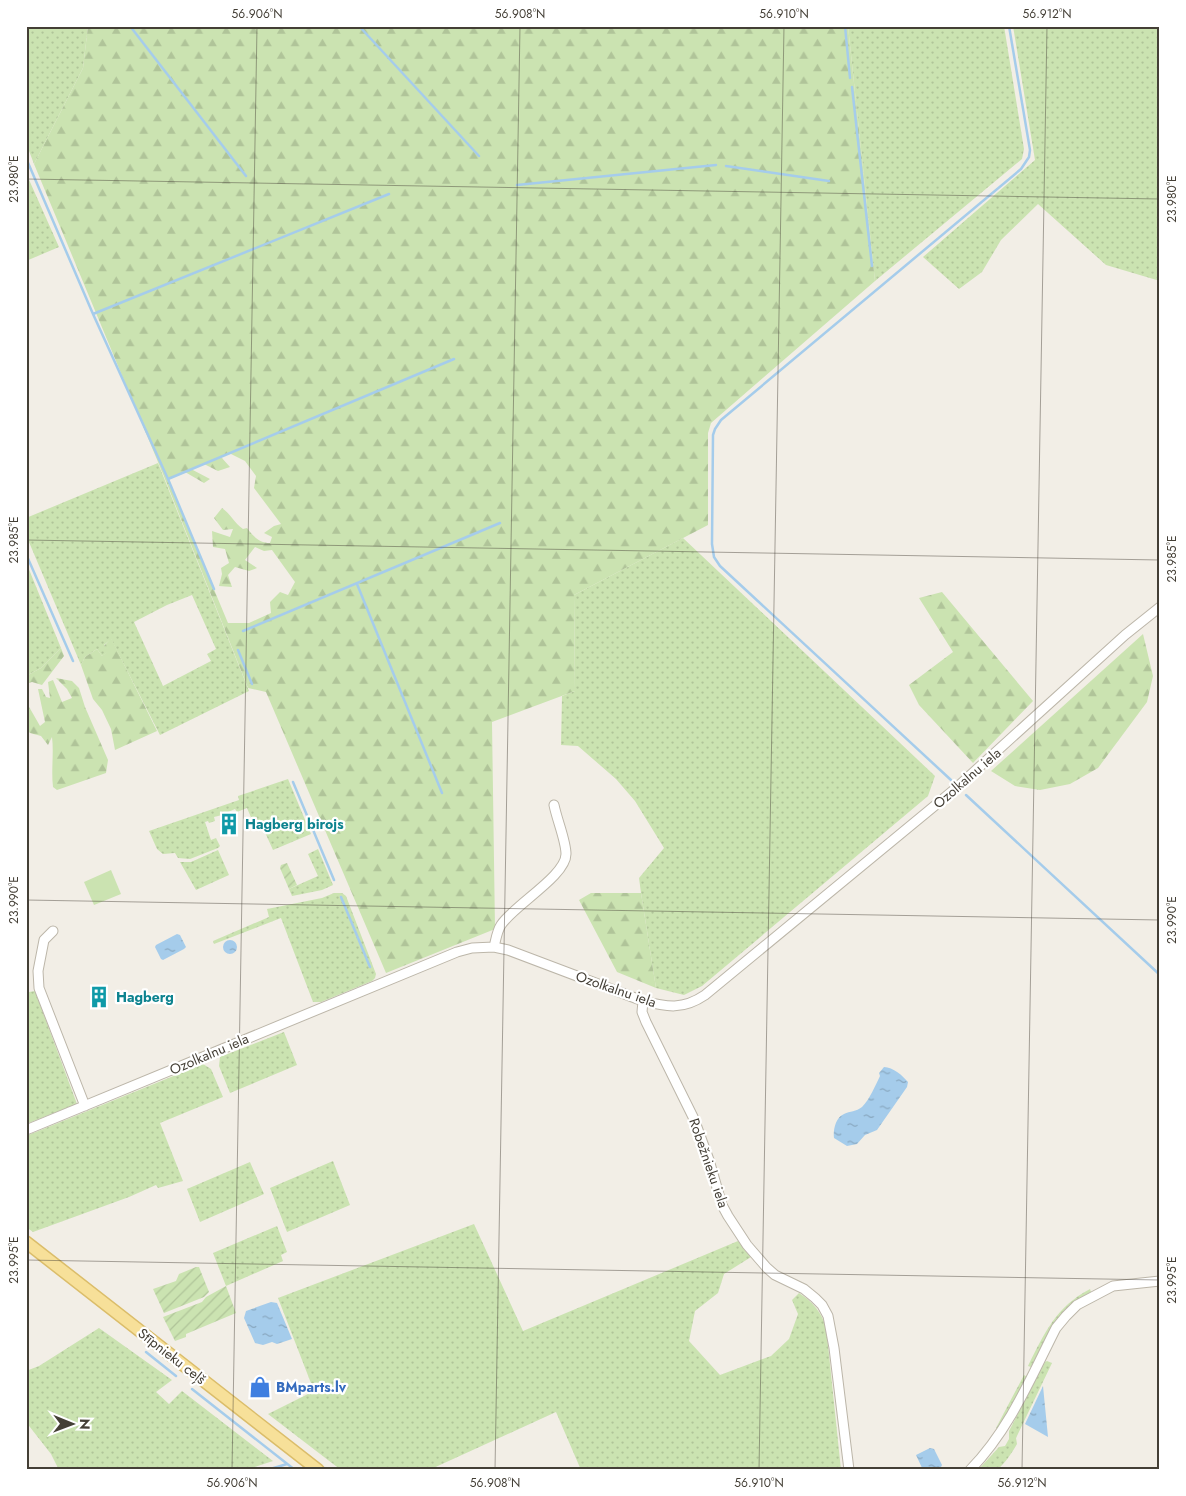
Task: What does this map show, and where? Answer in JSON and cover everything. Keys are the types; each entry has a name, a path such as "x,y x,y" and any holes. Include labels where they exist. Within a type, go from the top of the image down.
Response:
{"main road":[{"name":"Stīpnieku ceļš","path":"26,1242 318,1470"}],"street":[{"name":"Ozolkalnu iela","path":"26,1130 457,952 472,948 494,947 540,961 643,1001 669,1006 682,1006 695,1002 955,789 1125,635 1160,606"},
{"path":"494,947 501,926 552,879 562,866 566,856 554,805"},
{"path":"54,931 44,940 38,971 39,988 85,1106"},
{"name":"Robežnieku iela","path":"643,1001 642,1012 694,1119 709,1160 722,1205 728,1216 747,1244 767,1268 775,1275 804,1289 822,1305 828,1316 834,1348 849,1470"},
{"path":"970,1470 986,1454 1010,1418 1056,1328 1066,1316 1086,1300 1113,1286 1160,1282"}],"green space":[{"path":"26,26 88,26 83,68 34,164 26,143"},
{"path":"88,26 848,26 875,281 711,423 708,433 708,525 574,595 575,691 492,722 495,929 386,973 266,692 248,688 163,474 34,164 83,68","holes":["229,453 245,461 256,476 254,488 281,524 274,526 264,533 272,537 270,543 263,542 247,528 243,529 240,527 222,508 214,518 223,530 233,529 230,537 212,531 213,547 225,549 229,563 221,568 222,574 219,586 232,587 228,575 235,567 249,571 257,568 245,560 255,547 264,551 272,550 295,582 288,595 280,592 270,602 271,613 249,623 228,623 168,479 185,472 204,483 210,479 191,469 204,464 218,471 230,467 221,457"]},
{"path":"848,26 1004,26 1024,149 1022,159 875,281"},
{"path":"1013,26 1160,26 1160,281 1106,265 1038,204 1001,240 982,272 959,289 923,257 1035,160"},
{"path":"26,173 59,247 26,261"},
{"path":"158,463 249,691 160,735 111,639 104,645 108,652 102,656 97,649 85,657 81,665 26,535 26,518","holes":["192,595 216,649 207,654 211,661 163,686 134,622"]},
{"path":"683,538 935,776 928,796 702,986 684,995 656,988 641,893 639,878 664,848 635,801 616,779 578,746 561,745 562,696 575,691 574,595"},
{"path":"26,562 61,648 41,668 26,676"},
{"path":"942,592 1033,701 973,763 919,705 909,685 953,652 919,598"},
{"path":"1143,634 1153,676 1147,702 1098,768 1070,784 1040,790 1015,786 991,771"},
{"path":"111,638 157,731 115,750 111,729 102,710 93,699 81,665 85,657 97,649 102,656 107,652 104,646"},
{"path":"61,648 64,656 42,685 32,682 26,684 26,676 41,668"},
{"path":"56,678 72,681 79,688 85,707 108,760 106,773 57,790 53,787 52,737 48,745 41,736 30,733 26,729 26,706 28,705 40,726 45,722 38,689 42,689 46,697 50,698 48,682 53,680 62,702 72,698 67,689"},
{"path":"288,779 311,834 273,850 263,828 252,831 249,824 253,822 247,808 237,812 235,809 228,812 229,815 214,817 215,821 205,822 211,840 216,838 220,846 218,848 190,859 178,858 175,853 163,854 157,849 149,831 239,800 238,796"},
{"path":"318,849 333,885 322,890 292,896 289,889 318,876 308,854"},
{"path":"218,850 229,875 196,890 180,862 191,862"},
{"path":"287,863 297,885 289,889 280,868 281,865"},
{"path":"111,870 121,894 94,905 84,882"},
{"path":"334,893 342,893 346,896 376,974 372,981 321,1002 313,1002 281,918 214,944 213,941 269,917 267,909 322,898"},
{"path":"591,893 641,893 656,988 617,972 579,900"},
{"path":"35,991 77,1104 26,1124 26,1018 29,992"},
{"path":"284,1032 297,1065 230,1093 219,1066 220,1057"},
{"path":"203,1064 211,1069 223,1097 160,1123 183,1181 158,1188 156,1185 129,1197 33,1232 26,1227 26,1136"},
{"path":"333,1161 350,1205 287,1232 270,1188"},
{"path":"250,1162 264,1194 200,1222 187,1189"},
{"path":"474,1224 523,1331 738,1241 751,1257 724,1274 718,1293 695,1311 689,1341 720,1375 771,1356 789,1339 798,1314 792,1300 799,1293 812,1303 819,1311 826,1326 841,1470 581,1470 556,1412 429,1470 341,1470 268,1414 314,1391 278,1298"},
{"path":"277,1226 287,1252 281,1255 283,1261 226,1286 213,1253"},
{"path":"199,1267 209,1292 204,1297 164,1313 153,1289 176,1281 179,1274"},
{"path":"226,1286 236,1313 186,1334 186,1337 175,1341 163,1317 202,1302 206,1297"},
{"path":"1090,1289 1091,1292 1080,1299 1063,1315 1055,1325 1031,1367 1028,1366 1046,1331 1060,1312 1078,1296"},
{"path":"99,1328 172,1380 156,1392 169,1404 182,1391 273,1461 246,1470 59,1470 51,1454 26,1422 26,1371 39,1366"},
{"path":"1047,1361 1052,1363 1016,1438 1017,1444 1013,1451 997,1470 978,1470 999,1447 1005,1446 1009,1439 1009,1431"},
{"path":"1024,1375 1027,1377 999,1430 996,1428"}],"water":[{"path":"177,934 180,935 186,947 163,960 161,959 155,947 156,945"},
{"path":"227,940 233,940 237,947 233,954 227,954 223,950 223,944"},
{"path":"884,1067 891,1068 901,1075 908,1082 907,1087 877,1130 865,1135 857,1144 847,1146 834,1138 834,1128 841,1116 858,1110 865,1104 880,1076 879,1073"},
{"path":"271,1302 277,1303 292,1339 277,1344 272,1342 263,1345 255,1343 244,1318 246,1311"},
{"path":"1043,1386 1048,1437 1025,1424"},
{"path":"930,1448 934,1449 942,1465 936,1470 923,1470 916,1455"}],"waterway":[{"path":"130,26 246,176"},
{"path":"359,26 479,156"},
{"path":"845,26 850,78"},
{"path":"951,780 720,566 714,557 712,544 713,435 721,420 1021,169 1029,157 1030,150 1009,26"},
{"path":"852,87 872,266"},
{"path":"26,158 93,314 168,479 214,589"},
{"path":"517,185 716,165"},
{"path":"726,166 829,181"},
{"path":"93,314 389,194"},
{"path":"168,479 454,359"},
{"path":"243,631 500,523"},
{"path":"26,554 73,661"},
{"path":"357,584 442,793"},
{"path":"238,650 252,684"},
{"path":"293,782 334,880"},
{"path":"966,795 1160,975"},
{"path":"341,897 370,967"},
{"path":"146,1352 176,1376"},
{"path":"192,1389 295,1470"},
{"path":"267,1470 287,1464"}],"place":[{"name":"Hagberg birojs","path":"229,824"},
{"name":"Hagberg","path":"99,997"},
{"name":"BMparts.lv","path":"260,1387"}]}
